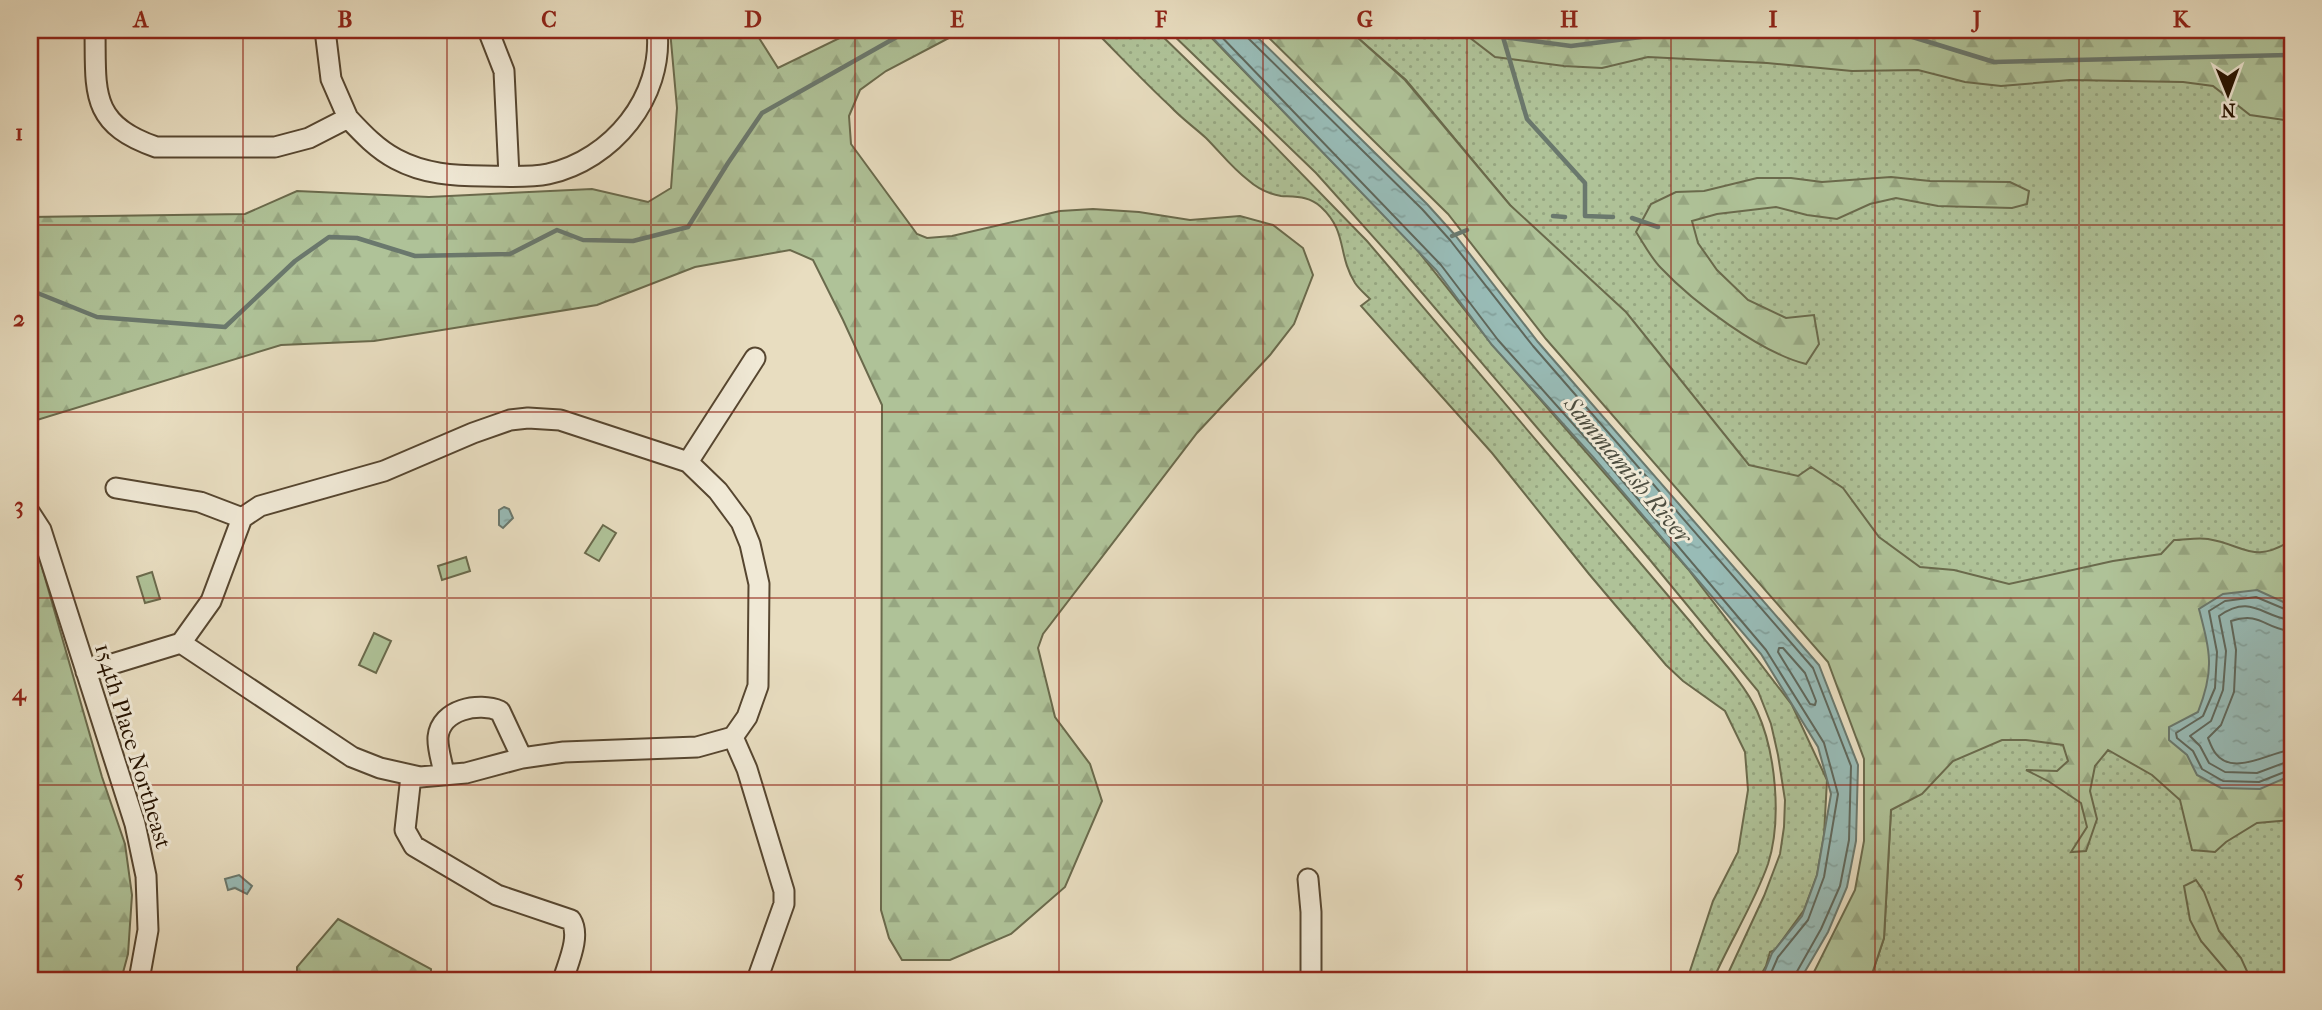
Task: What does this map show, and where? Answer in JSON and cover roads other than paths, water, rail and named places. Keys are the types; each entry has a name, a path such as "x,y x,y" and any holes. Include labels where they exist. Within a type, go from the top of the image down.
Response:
{"street":[{"path":"95,30 96,84 101,103 108,119 116,128 141,142 156,147 275,146 309,138 348,118"},
{"path":"325,30 331,79 348,118 368,140 397,159 424,170 454,176 546,174 568,168 596,155 620,133 645,96 656,53 657,30"},
{"path":"488,30 505,71 509,176"},
{"path":"688,462 755,358"},
{"path":"86,672 181,643 211,601 242,518 260,506 384,471 510,420 560,419 688,462 718,491 741,522 750,544 758,584 758,686 747,717 733,737 697,747 564,752 522,758 466,773 411,776 352,757 181,643"},
{"path":"116,488 200,502 242,518"},
{"name":"154th Place Northeast","path":"30,513 86,672 135,824 146,876 148,930 139,980"},
{"path":"444,775 438,737 442,727 448,717 475,707 488,706 500,712 522,758"},
{"path":"733,737 747,769 784,891 784,904 757,980"},
{"path":"411,776 405,831 414,846 497,895 570,920 576,927 563,980"},
{"path":"1308,879 1311,980"}],"water":[{"name":"Sammamish River","path":"1205,30 1250,30 1427,204 1455,235 1538,342 1819,665 1858,765 1856,841 1847,887 1828,932 1800,980 1761,980 1772,953 1802,916 1817,875 1831,794 1818,747 1761,654 1593,457 1492,345 1436,270"},
{"path":"504,507 509,509 513,518 503,528 499,525 499,510"},
{"path":"2257,590 2292,606 2292,775 2260,789 2221,788 2197,775 2187,755 2169,740 2169,727 2198,712 2207,684 2208,649 2199,609 2223,594"},
{"path":"239,875 252,886 247,894 235,888 228,890 225,879"}],"waterway":[{"path":"30,290 97,317 225,327 295,261 329,237 357,238 415,256 510,254 557,230 583,240 633,241 688,227 762,113 909,30"},
{"path":"1498,30 1503,37 1527,119 1585,183 1585,216 1613,217"},
{"path":"1503,37 1571,46 1672,33 1906,35 1994,62 2292,55"},
{"path":"1553,216 1565,217"},
{"path":"1632,218 1658,227"},
{"path":"1452,236 1467,230"}]}
